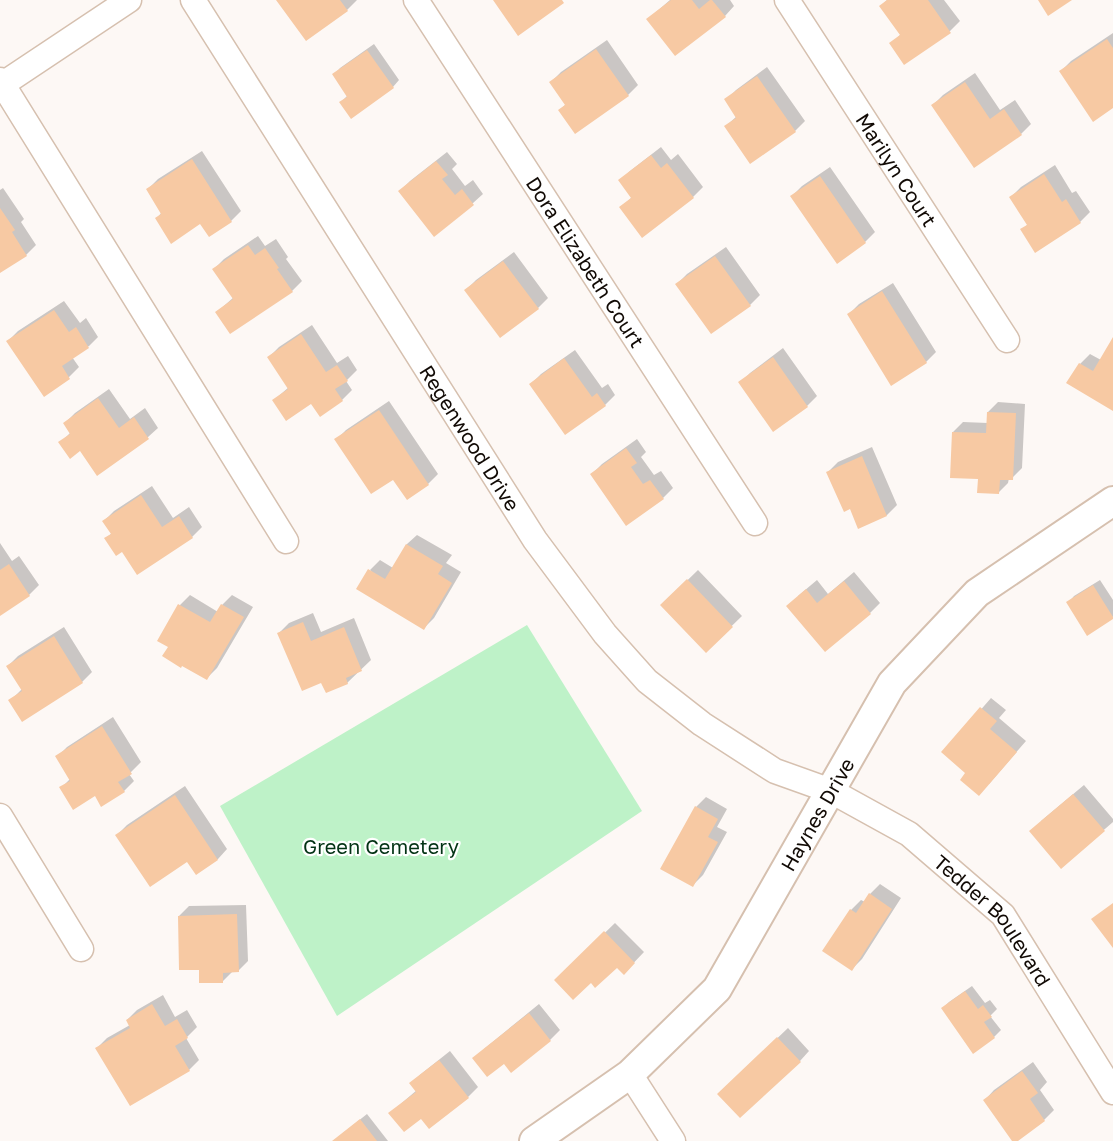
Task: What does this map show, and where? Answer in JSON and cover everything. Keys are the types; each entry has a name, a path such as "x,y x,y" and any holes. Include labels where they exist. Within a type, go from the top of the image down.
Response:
{"street":[{"path":"129,0 1,84 286,541"},
{"name":"Regenwood Drive","path":"193,0 535,540 604,634 647,681 702,724 775,771 831,791"},
{"name":"Dora Elizabeth Court","path":"416,0 755,523"},
{"name":"Marilyn Court","path":"787,0 1007,340"},
{"name":"Haynes Drive","path":"534,1141 630,1074 717,989 892,683 977,593 1113,501"},
{"name":"Tedder Boulevard","path":"831,791 909,834 1003,915 1113,1092"},
{"path":"0,816 81,949"},
{"path":"630,1074 673,1141"}],"green space":[{"name":"Green Cemetery","path":"527,625 642,811 337,1016 220,806"}],"building":[{"path":"276,0 340,0 348,11 306,41"},
{"path":"493,0 562,0 564,3 518,36"},
{"path":"671,0 692,0 699,9 712,0 726,17 675,56 646,19"},
{"path":"887,0 928,0 951,33 904,65 889,43 900,35 879,6"},
{"path":"1038,0 1072,0 1048,16"},
{"path":"1107,39 1113,48 1113,108 1093,122 1059,71"},
{"path":"596,49 629,96 575,134 558,110 565,105 549,82"},
{"path":"367,50 394,88 351,119 339,102 347,97 332,74"},
{"path":"757,76 796,132 750,164 724,126 736,118 724,99"},
{"path":"965,82 990,119 1004,109 1022,135 974,168 931,105"},
{"path":"651,155 661,168 667,163 694,198 642,238 619,207 631,198 618,180"},
{"path":"192,159 232,222 209,237 200,224 171,244 155,218 161,214 146,189"},
{"path":"436,161 448,175 442,179 455,195 462,189 474,205 434,237 398,191"},
{"path":"1044,174 1062,202 1066,199 1081,223 1035,253 1020,229 1027,225 1009,197"},
{"path":"820,176 866,243 837,264 790,196"},
{"path":"0,208 15,230 12,232 27,256 0,273"},
{"path":"248,245 255,255 265,248 293,292 230,334 215,312 233,299 212,269"},
{"path":"715,256 751,306 711,334 675,284"},
{"path":"503,261 539,309 500,338 464,290"},
{"path":"882,291 927,363 891,386 847,314"},
{"path":"54,310 69,332 76,327 89,348 62,366 70,379 44,397 6,341"},
{"path":"301,334 326,372 337,365 348,381 335,389 343,401 320,417 311,404 286,421 272,400 288,389 267,357"},
{"path":"1113,337 1113,411 1066,383 1079,363 1093,371"},
{"path":"773,357 808,407 773,432 738,382"},
{"path":"564,358 592,397 597,393 606,406 565,435 529,384"},
{"path":"98,398 119,428 134,417 149,439 97,476 80,451 70,459 58,442 70,434 63,423"},
{"path":"379,410 429,485 407,500 393,480 371,494 334,439"},
{"path":"987,412 1016,413 1013,480 1000,480 999,494 977,493 978,479 950,478 952,432 986,433"},
{"path":"626,448 637,463 631,467 643,484 650,480 664,499 626,526 590,474"},
{"path":"862,456 887,516 858,529 850,509 844,512 826,472"},
{"path":"141,495 162,527 179,516 193,538 137,575 122,552 116,556 104,538 111,534 102,521"},
{"path":"406,544 443,566 438,574 452,583 424,630 356,589 368,569 385,579"},
{"path":"9,564 30,596 0,616 0,570"},
{"path":"687,579 733,627 706,653 660,605"},
{"path":"844,581 871,614 825,652 786,606 806,589 817,603"},
{"path":"1093,585 1113,619 1087,636 1066,602"},
{"path":"178,604 210,622 221,604 244,617 207,680 162,656 168,647 157,641"},
{"path":"303,622 311,641 344,627 362,671 346,678 348,684 326,693 321,683 302,691 277,633"},
{"path":"54,636 83,683 22,722 8,700 22,691 6,666"},
{"path":"980,707 997,721 990,729 1017,752 979,796 960,780 965,773 941,752"},
{"path":"102,726 132,774 118,782 125,792 101,807 95,796 73,810 59,787 70,781 55,756"},
{"path":"1073,794 1105,831 1061,869 1029,831"},
{"path":"175,795 218,860 196,875 187,862 150,887 115,835"},
{"path":"695,806 718,819 708,837 718,842 693,887 660,869"},
{"path":"869,893 892,909 852,971 822,951 850,909 856,913"},
{"path":"1113,903 1113,948 1091,919"},
{"path":"237,914 239,972 223,973 223,983 199,983 199,970 179,970 178,916"},
{"path":"604,931 635,963 624,975 617,968 595,988 591,983 573,1000 554,980"},
{"path":"965,991 978,1009 983,1005 992,1017 984,1022 995,1038 973,1054 941,1008"},
{"path":"152,1004 165,1026 177,1019 188,1038 175,1046 190,1071 130,1106 95,1048 130,1028 126,1020"},
{"path":"529,1013 551,1041 511,1073 504,1064 487,1077 472,1058"},
{"path":"777,1037 801,1062 740,1118 717,1094"},
{"path":"439,1060 469,1098 429,1129 421,1119 404,1132 388,1113 416,1092 409,1083"},
{"path":"1022,1071 1038,1093 1030,1099 1045,1121 1018,1141 1012,1141 983,1100"},
{"path":"360,1119 377,1141 332,1141"}]}
